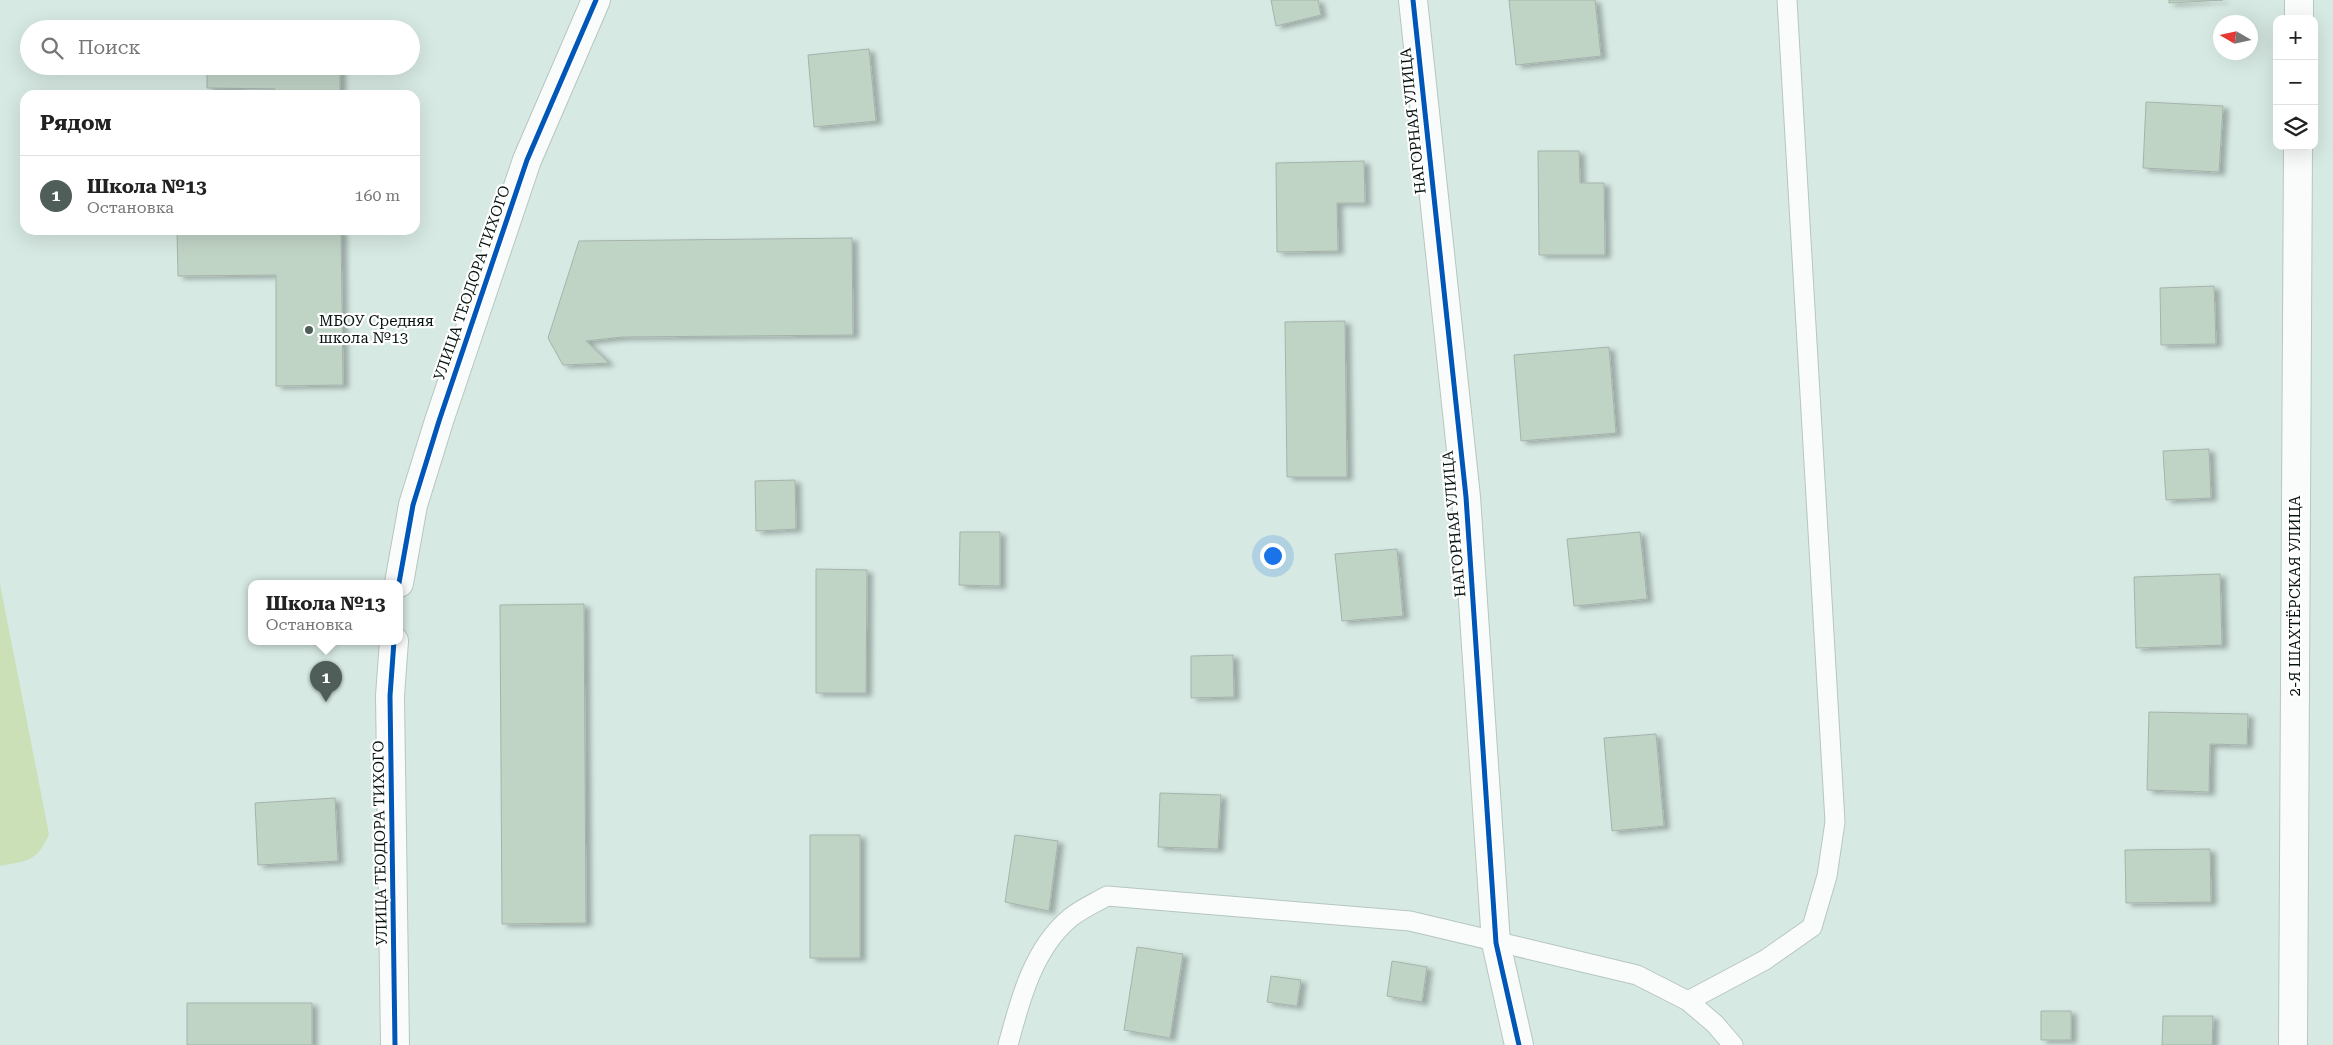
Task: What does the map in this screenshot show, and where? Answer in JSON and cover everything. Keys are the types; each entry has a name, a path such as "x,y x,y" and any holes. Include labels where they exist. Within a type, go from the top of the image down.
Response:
{"street":[{"name":"УЛИЦА ТЕОДОРА ТИХОГО","path":"400,580 413,505 438,421 527,160 596,0"},
{"name":"НАГОРНАЯ УЛИЦА","path":"1414,0 1466,497 1496,943 1519,1045"},
{"path":"2299,0 2299,15"},
{"name":"2-Я ШАХТЁРСКАЯ УЛИЦА","path":"2293,1045 2298,150"},
{"name":"УЛИЦА ТЕОДОРА ТИХОГО","path":"394,645 390,696 395,1045"}],"lane":[{"path":"1688,1001 1765,960 1812,927 1827,876 1835,822 1787,0"},
{"path":"1008,1045 1020,999 1046,944 1071,918 1107,896 1410,921 1637,975 1688,1001 1715,1024 1733,1045"}],"green space":[{"path":"0,584 49,834 40,850 30,859 0,866"}],"building":[{"path":"1271,0 1318,0 1321,15 1276,26"},
{"path":"1509,0 1595,0 1601,56 1516,65"},
{"path":"2169,0 2223,0 2169,3"},
{"path":"869,49 876,121 814,127 808,55"},
{"path":"207,75 340,75 340,90 207,88"},
{"path":"2146,102 2223,106 2219,172 2143,168"},
{"path":"1538,151 1579,151 1580,183 1604,183 1605,255 1539,255"},
{"path":"1364,161 1365,203 1337,203 1338,251 1277,252 1276,163"},
{"name":"МБОУ Средняя школа №13","path":"177,235 341,235 343,385 276,386 276,275 178,276"},
{"path":"852,238 853,335 622,337 586,341 609,363 563,365 548,338 579,241"},
{"path":"2214,286 2216,344 2161,345 2160,288"},
{"path":"1345,321 1347,477 1287,477 1285,322"},
{"path":"1609,347 1616,433 1521,441 1514,355"},
{"path":"2209,449 2211,498 2166,500 2163,451"},
{"path":"795,480 796,529 756,531 755,481"},
{"path":"960,532 1000,532 1000,586 959,585"},
{"path":"1640,532 1647,599 1574,606 1567,539"},
{"path":"1397,549 1403,616 1342,621 1335,554"},
{"path":"816,569 867,570 866,693 816,693"},
{"path":"2220,574 2222,645 2136,648 2134,577"},
{"path":"584,604 586,923 502,924 500,605"},
{"path":"1233,655 1234,697 1191,698 1191,656"},
{"path":"2149,712 2248,714 2247,745 2210,744 2209,792 2147,790"},
{"path":"1656,734 1664,826 1612,831 1604,738"},
{"path":"1160,793 1221,795 1218,849 1158,847"},
{"path":"335,798 338,861 258,865 255,803"},
{"path":"810,835 860,835 860,958 810,958"},
{"path":"1015,835 1058,841 1049,911 1005,902"},
{"path":"2210,849 2211,902 2126,903 2125,850"},
{"path":"1137,947 1183,954 1170,1038 1124,1030"},
{"path":"1392,961 1427,967 1422,1002 1387,996"},
{"path":"1271,976 1301,980 1297,1006 1267,1002"},
{"path":"187,1003 312,1003 312,1045 187,1045"},
{"path":"2041,1011 2071,1011 2071,1040 2041,1040"},
{"path":"2163,1016 2213,1016 2212,1045 2162,1045"}],"cycle path":[{"path":"400,580 413,505 439,421 527,160 596,0"},
{"path":"1413,0 1466,497 1496,943 1519,1045"},
{"path":"394,645 390,696 395,1045"}],"place":[{"name":"МБОУ Средняя школа №13","path":"309,330"},
{"name":"Школа №13","path":"326,702"}]}
